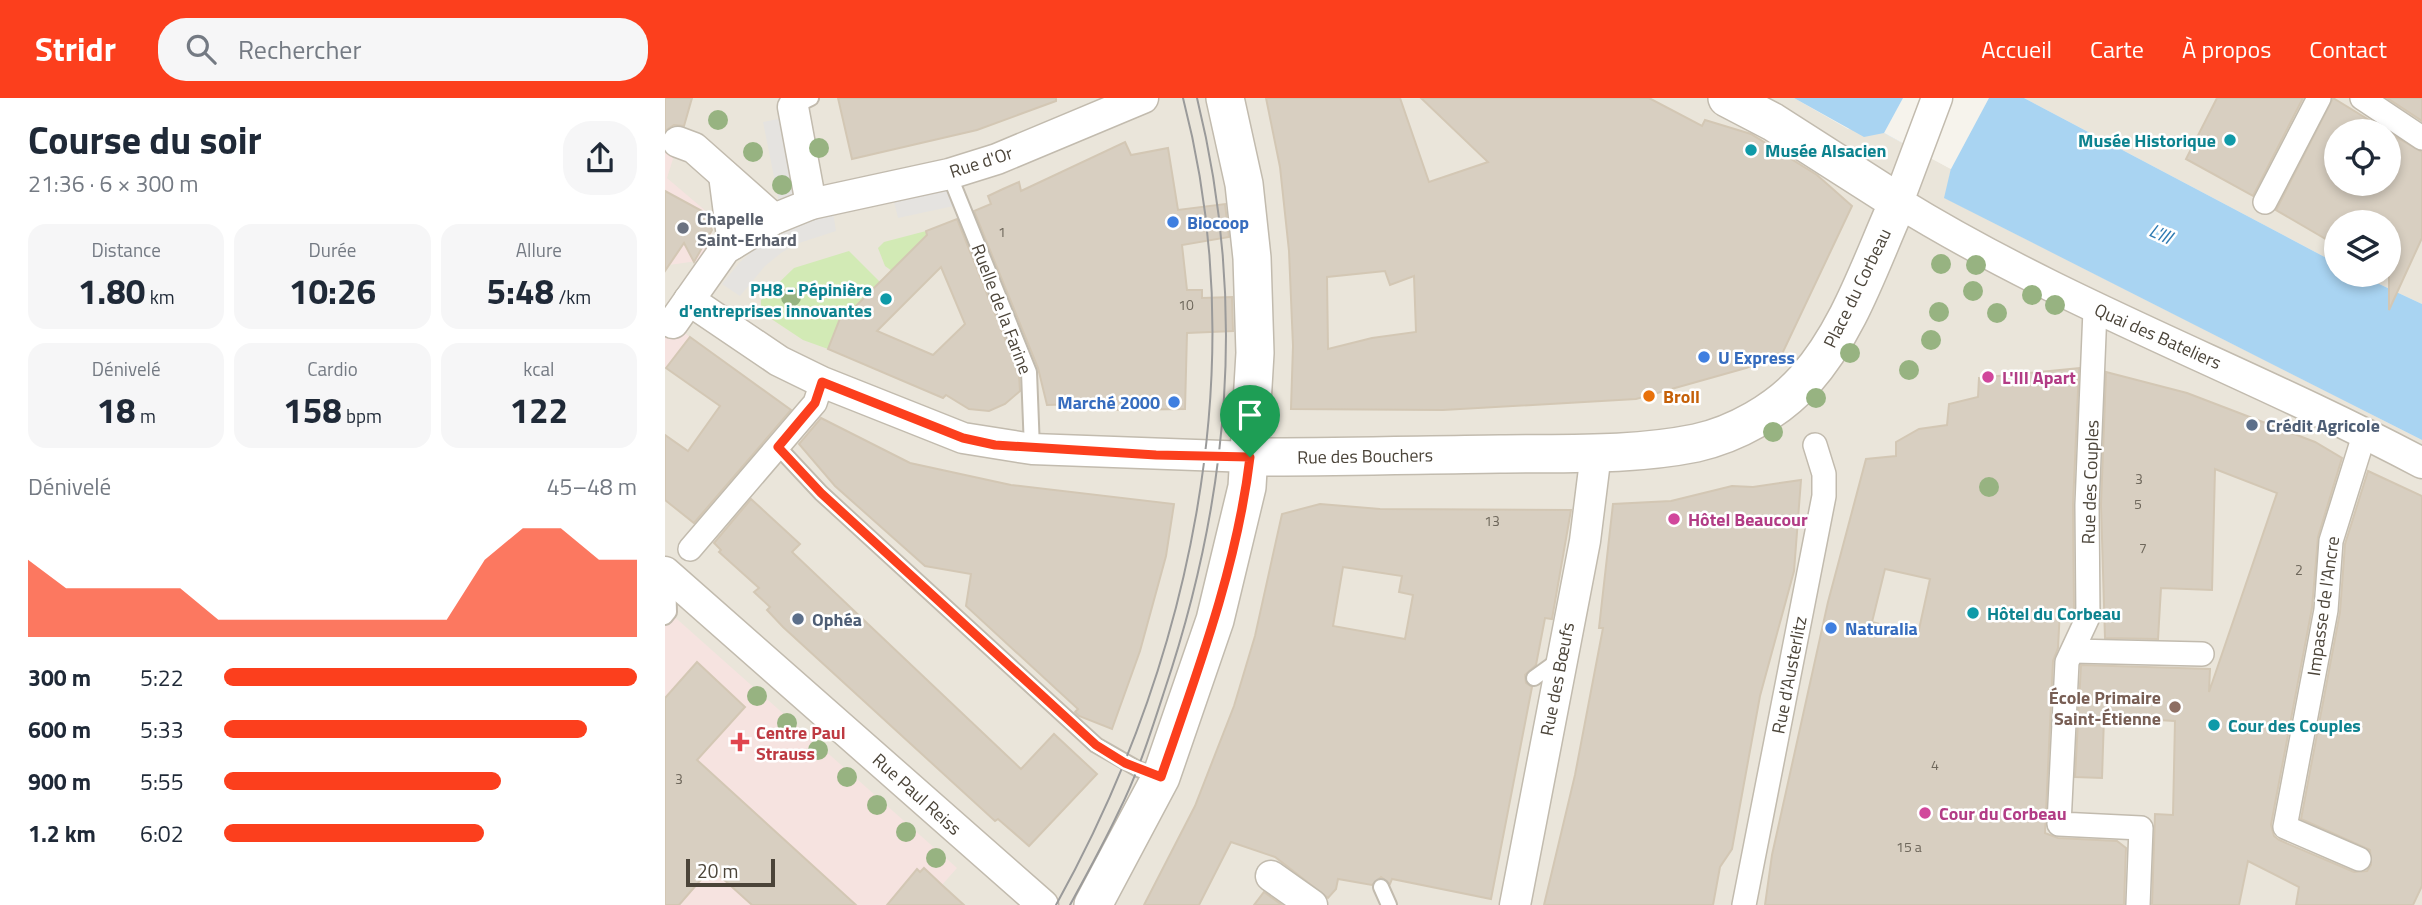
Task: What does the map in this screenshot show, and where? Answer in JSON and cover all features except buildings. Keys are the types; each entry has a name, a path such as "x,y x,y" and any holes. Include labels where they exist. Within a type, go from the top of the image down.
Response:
{"street":[{"name":"Rue d'Or","path":"681,311 725,249 774,219 811,204 949,173 997,159 1143,98"},
{"path":"1093,905 1161,777 1215,620 1247,487 1255,353 1252,258 1244,184 1225,98"},
{"path":"1727,98 1903,186 1937,98"},
{"path":"2265,202 2319,98"},
{"path":"2362,98 2422,138"},
{"path":"802,102 811,204"},
{"path":"678,142 694,148 774,219"},
{"path":"724,174 733,244"},
{"name":"Quai des Bateliers","path":"1903,186 2095,310 2198,353 2365,432 2422,463"},
{"name":"Place du Corbeau","path":"1782,401 1804,381 1841,327 1903,186"},
{"name":"Rue des Couples","path":"2095,310 2087,505 2088,617 2067,663 2059,824 2141,828 2138,905"},
{"name":"Rue des Bouchers","path":"681,311 822,382 963,438 1032,449 1250,457 1596,453 1697,442 1747,424 1782,401"},
{"path":"690,549 815,403 822,382"},
{"name":"Impasse de l'Ancre","path":"2359,859 2285,827 2326,610 2331,541 2365,432"},
{"name":"Rue d'Austerlitz","path":"1744,905 1824,496 1824,474 1815,445"},
{"name":"Rue des Bœufs","path":"1515,905 1585,541 1596,453"},
{"name":"Rue Paul Reiss","path":"667,573 1043,905"},
{"path":"2073,650 2202,654"},
{"path":"1271,876 1312,905"}],"lane":[{"name":"Ruelle de la Farine","path":"949,173 1029,372 1032,449"},
{"path":"778,447 821,493 1096,745 1125,763 1161,777"},
{"path":"665,617 669,612 667,573"},
{"path":"1534,678 1560,660"},
{"path":"1381,887 1389,905"}],"shaded area":[{"path":"665,98 1794,98 1848,129 1884,133 1951,169 1945,198 2422,440 2422,905 665,905"},
{"path":"665,98 692,98 667,178 707,212 713,239 697,261 669,265 665,271"},
{"path":"2024,98 2422,98 2422,304 2386,287 2401,287 2401,210 2324,210 2324,257"},
{"path":"783,118 799,198 779,202 763,122"},
{"path":"953,185 958,205 898,218 893,198"},
{"path":"833,212 836,231 796,244 781,253 765,266 740,296 722,284 739,263 770,236"},
{"path":"665,319 690,337 666,368 665,367"},
{"name":"Centre Paul Strauss","path":"669,612 957,868 924,905 665,905 665,617"}],"green space":[{"path":"926,231 927,235 892,271 885,266 878,248 884,242"},
{"path":"849,251 880,282 845,317 841,316 828,349 803,340 761,312 761,300 794,268"}],"water":[{"name":"L'Ill","path":"1794,98 2024,98 2324,257 2324,287 2386,287 2422,304 2422,440 1944,198 1951,168 1884,133 1864,137"}],"pier":[{"path":"1903,98 1989,98 1951,169 1884,133"}],"tram line":[{"path":"1056,905 1103,812 1142,715 1174,615 1196,513 1209,410 1212,305 1203,201 1183,98"},
{"path":"1070,905 1126,797 1149,737 1186,619 1204,545 1217,471 1224,398 1226,323 1222,249 1213,174 1197,98"}],"place":[{"name":"Musée Historique","path":"2230,140"},
{"name":"Musée Alsacien","path":"1751,150"},
{"name":"Biocoop","path":"1173,222"},
{"name":"Chapelle Saint-Erhard","path":"683,228"},
{"name":"PH8 - Pépinière d'entreprises innovantes","path":"886,299"},
{"name":"U Express","path":"1704,357"},
{"name":"L'III Apart","path":"1988,377"},
{"name":"Broll","path":"1649,396"},
{"name":"Marché 2000","path":"1174,402"},
{"name":"Crédit Agricole","path":"2252,425"},
{"name":"Hôtel Beaucour","path":"1674,519"},
{"name":"Hôtel du Corbeau","path":"1973,613"},
{"name":"Ophéa","path":"798,619"},
{"name":"Naturalia","path":"1831,628"},
{"name":"École Primaire Saint-Étienne","path":"2175,707"},
{"name":"Cour des Couples","path":"2214,725"},
{"name":"Centre Paul Strauss","path":"740,742"},
{"name":"Cour du Corbeau","path":"1925,813"}],"route":[{"path":"822,382 963,438 995,445 1156,455 1250,457 1247,487 1215,620 1161,777 1125,763 1096,745 821,493 778,447 815,403 822,382"}]}
